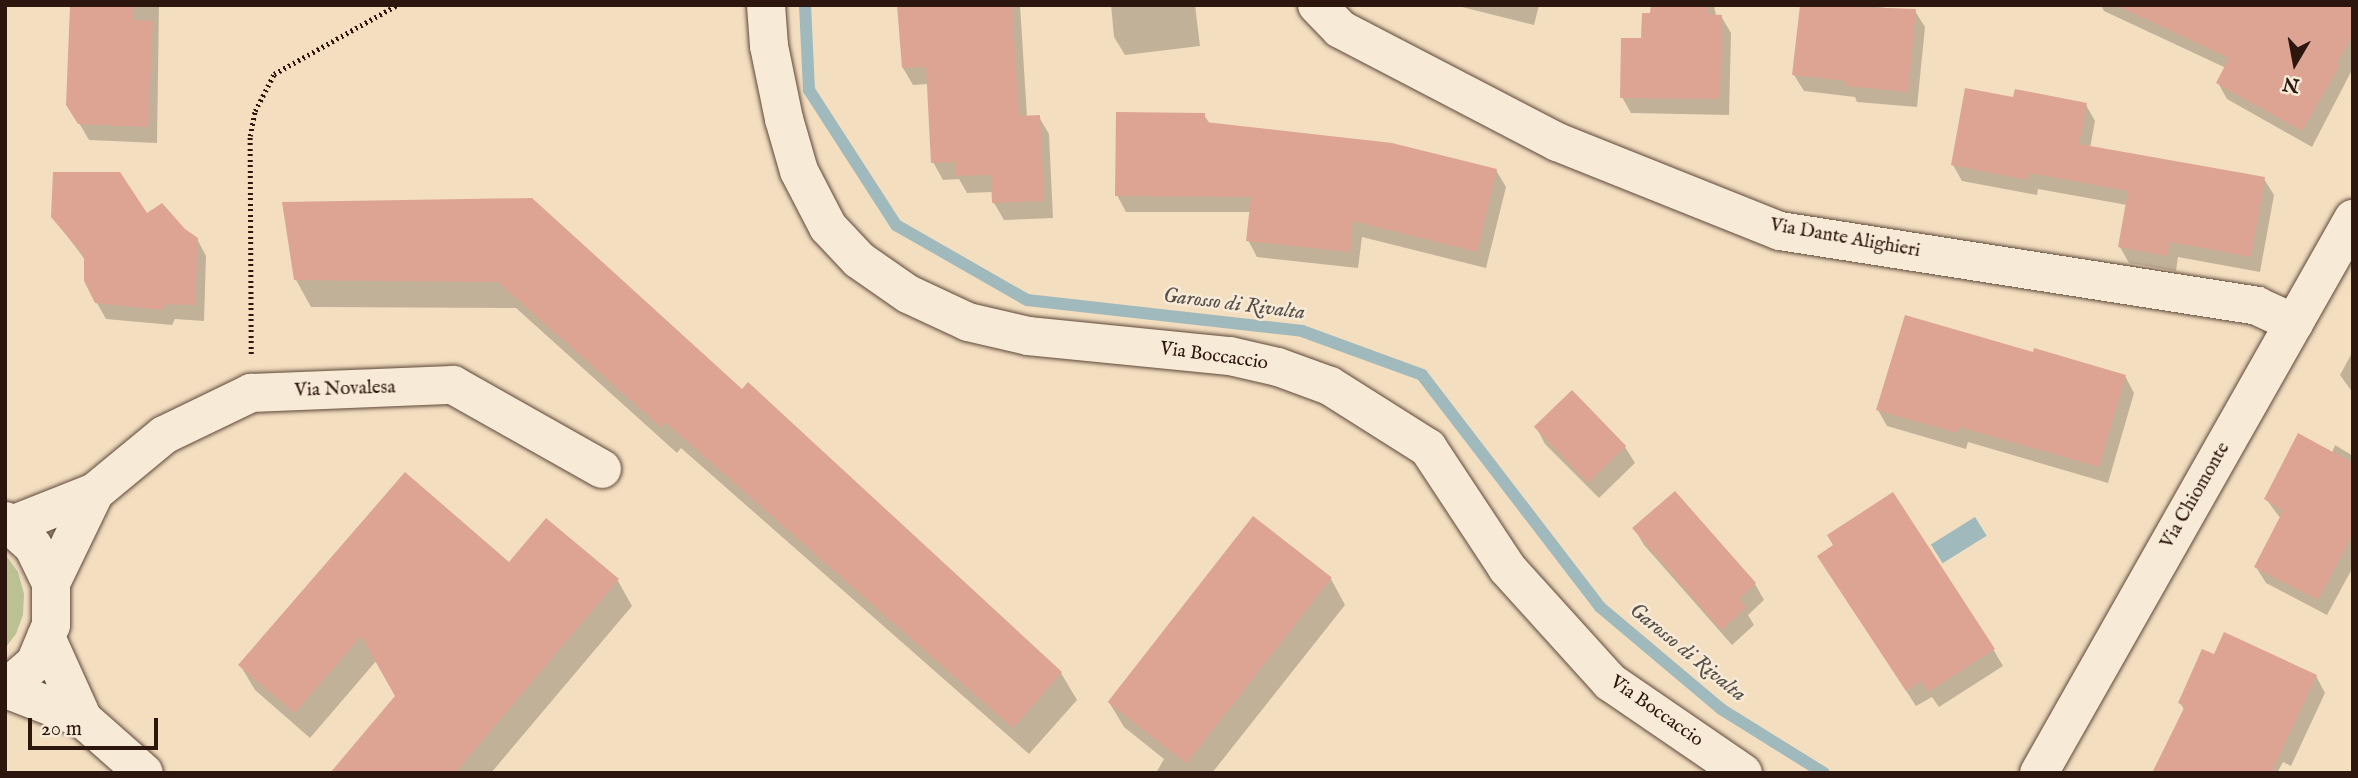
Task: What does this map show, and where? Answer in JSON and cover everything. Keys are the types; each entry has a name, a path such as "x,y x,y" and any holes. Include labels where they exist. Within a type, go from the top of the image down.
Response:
{"street":[{"name":"Via Boccaccio","path":"766,5 774,70 799,171 828,227 859,260 908,293 968,322 1028,337 1230,356 1278,367 1330,386 1428,448 1507,568 1610,682 1743,773"},
{"name":"Via Dante Alighieri","path":"1317,5 1340,29 1557,142 1780,231 2258,306 2294,323"},
{"name":"Via Chiomonte","path":"2039,773 2353,219"},
{"name":"Via Novalesa","path":"9,523 95,492 164,435 251,393 453,386 602,469"},
{"name":"Via Novalesa","path":"51,583 95,492"},
{"path":"9,523 33,546 51,583 51,625 35,663 5,689 83,719 144,773"},
{"path":"46,637 83,719"}],"path":[{"path":"251,393 250,136 255,111 274,74 397,5"}],"green space":[{"path":"5,554 18,572 24,594 23,615 16,634 5,648"}],"water":[{"path":"1975,517 1987,536 1943,563 1931,545"}],"building":[{"path":"70,5 133,5 133,20 153,21 148,127 78,124 66,105"},
{"path":"897,5 1012,5 1019,116 1040,115 1044,201 992,203 991,175 956,176 955,162 931,163 926,67 902,68"},
{"path":"1651,5 1708,5 1707,14 1722,15 1720,99 1620,98 1621,38 1641,38 1642,13 1650,13"},
{"path":"1800,5 1916,9 1908,92 1846,86 1846,81 1792,75"},
{"path":"2115,5 2353,5 2353,34 2337,63 2340,65 2302,131 2216,83 2229,58"},
{"path":"1965,88 2013,97 2015,89 2087,103 2079,144 2265,177 2251,257 2170,242 2167,256 2118,247 2128,191 2029,173 2028,180 1951,165"},
{"path":"1116,112 1205,113 1205,122 1392,143 1497,169 1477,252 1353,221 1350,252 1246,241 1251,197 1115,196"},
{"path":"53,172 120,172 147,213 162,203 185,229 198,238 195,305 166,304 163,310 95,303 84,281 84,256 51,217"},
{"path":"532,198 742,389 748,382 1062,672 1013,728 665,422 661,427 498,282 294,280 282,202"},
{"path":"1905,315 2033,352 2034,348 2126,375 2099,467 1959,427 1957,433 1876,410"},
{"path":"1572,390 1626,446 1588,483 1534,427"},
{"path":"2298,433 2353,463 2353,534 2318,600 2254,567 2283,511 2264,499"},
{"path":"405,472 509,562 546,518 619,579 455,773 330,773 395,696 361,636 295,713 238,665"},
{"path":"1675,491 1756,583 1739,599 1746,608 1721,630 1632,528"},
{"path":"1893,492 1995,649 1928,692 1921,681 1906,691 1817,556 1833,545 1827,535"},
{"path":"1253,516 1332,578 1187,764 1108,702"},
{"path":"2224,632 2317,675 2271,773 2152,773 2185,706 2178,703 2202,649 2214,654"}],"waterway":[{"name":"Garosso di Rivalta","path":"805,5 809,90 896,225 1027,300 1302,331 1422,375 1600,607 1721,709 1824,773"}]}
